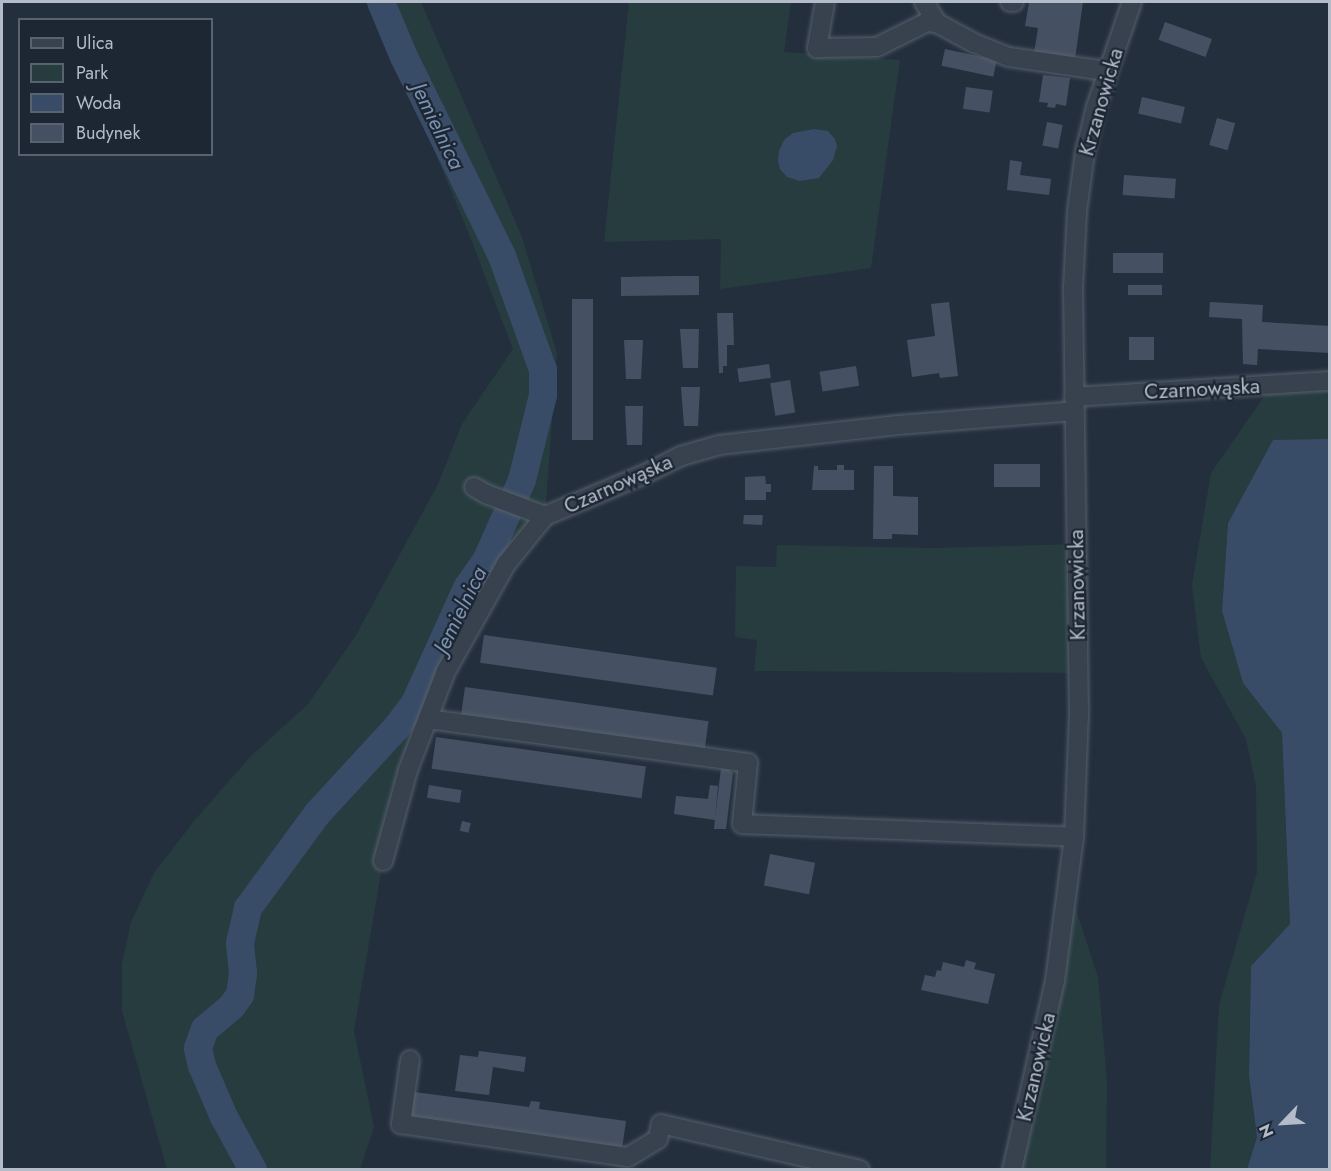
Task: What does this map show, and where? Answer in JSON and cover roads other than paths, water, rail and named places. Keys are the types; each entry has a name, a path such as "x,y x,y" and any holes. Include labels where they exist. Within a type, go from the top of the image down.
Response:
{"street":[{"path":"825,2 817,48 877,47 927,22 937,23 974,43 1009,57 1106,71"},
{"path":"924,2 937,23"},
{"name":"Krzanowicka","path":"1012,1170 1055,981 1074,837 1079,715 1073,288 1077,212 1085,152 1106,71 1129,2"},
{"name":"Czarnowąska","path":"383,861 408,770 446,671 506,564 545,516 645,474 681,456 719,445 1074,404 1329,381"},
{"path":"474,487 486,494 545,516"},
{"path":"428,719 748,763 742,824 1074,837"},
{"path":"410,1060 401,1124 628,1157 658,1139 661,1124 860,1170"}],"water":[{"path":"814,129 828,131 835,139 837,146 833,160 819,178 800,181 787,177 780,169 778,161 784,140 793,133"},
{"path":"1329,439 1329,1169 1247,1169 1257,1137 1249,1076 1251,966 1290,924 1282,733 1243,683 1222,611 1228,523 1273,440"}],"waterway":[{"name":"Jemielnica","path":"253,1170 224,1117 202,1066 198,1048 205,1029 232,1006 240,995 243,973 240,943 248,908 317,814 397,727 415,703 467,588 487,559 522,480 543,395 543,370 502,256 404,57 381,2"}]}
